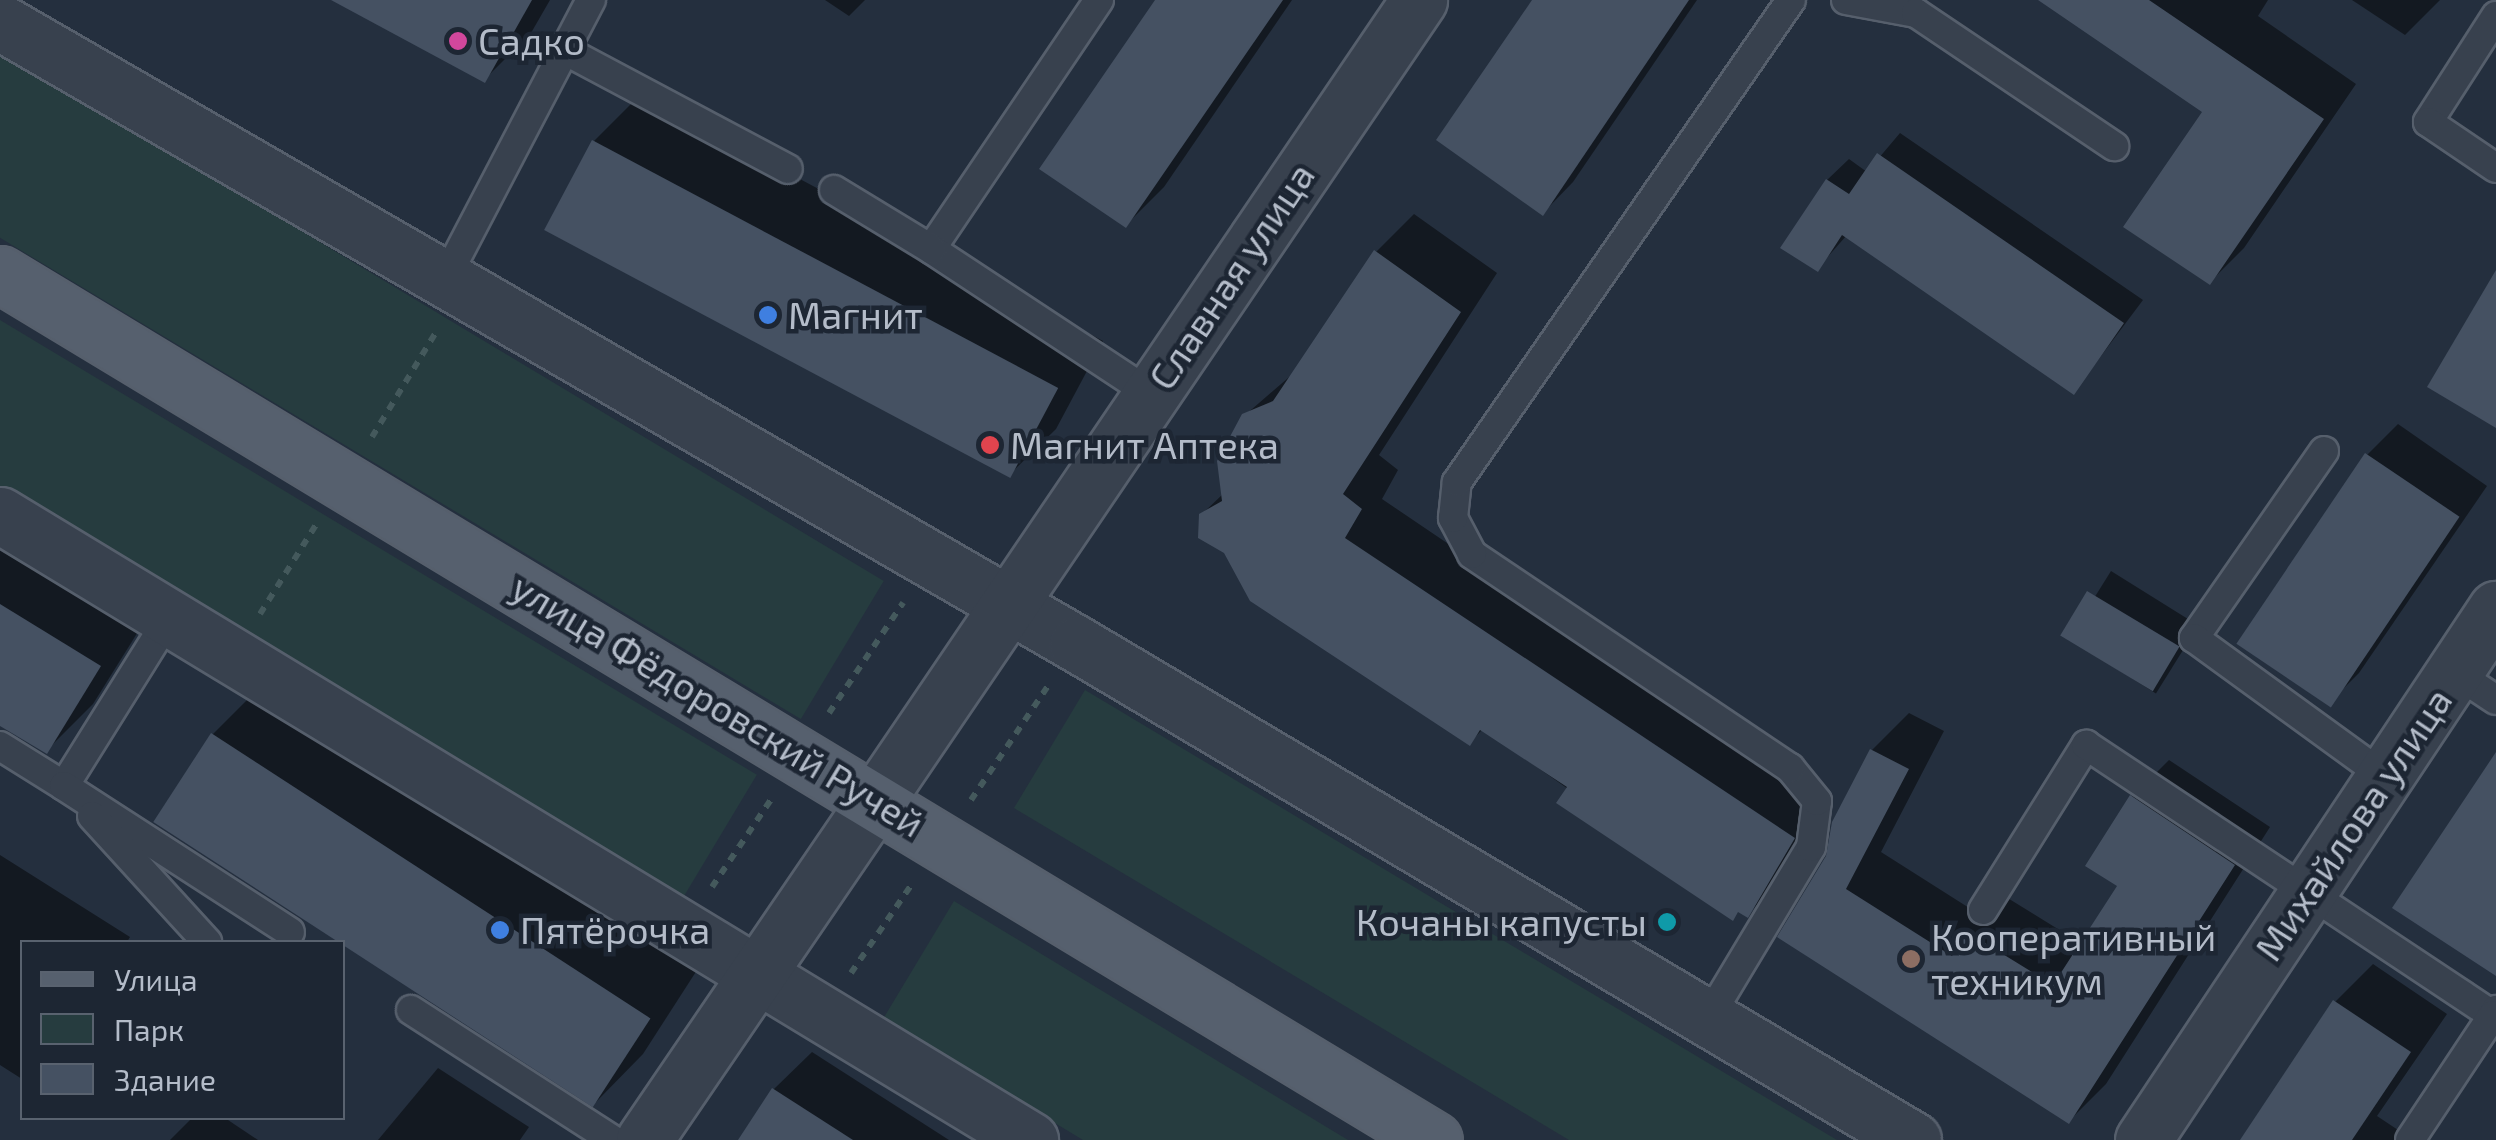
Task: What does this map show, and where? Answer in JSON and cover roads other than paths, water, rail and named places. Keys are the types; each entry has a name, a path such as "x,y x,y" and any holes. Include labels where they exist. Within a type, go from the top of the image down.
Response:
{"main road":[{"name":"улица Фёдоровский Ручей","path":"0,274 1434,1140"}],"street":[{"name":"Славная улица","path":"644,1140 1419,0"},
{"path":"0,22 1710,1015 1913,1140"},
{"path":"0,515 1030,1140"},
{"name":"Михайлова улица","path":"2144,1140 2384,776 2475,686 2496,609"}],"lane":[{"path":"446,279 587,10 609,0"},
{"path":"931,249 1099,0"},
{"path":"1710,1015 1811,847 1817,801 1790,768 1472,554 1454,518 1457,482 1791,0"},
{"path":"1846,0 1916,14 2114,146"},
{"path":"2496,16 2428,122 2496,168"},
{"path":"566,52 788,169"},
{"path":"834,190 1151,394"},
{"path":"2324,451 2194,638 2384,776"},
{"path":"64,786 168,618"},
{"path":"1983,910 2086,745 2495,1016 2410,1140"},
{"path":"0,746 290,932"},
{"path":"64,786 205,940"},
{"path":"411,1010 613,1140"}],"place":[{"name":"Садко","path":"458,41"},
{"name":"Магнит","path":"768,315"},
{"name":"Магнит Аптека","path":"990,445"},
{"name":"Кочаны капусты","path":"1667,922"},
{"name":"Пятёрочка","path":"500,930"},
{"name":"Кооперативный техникум","path":"1911,959"}]}
